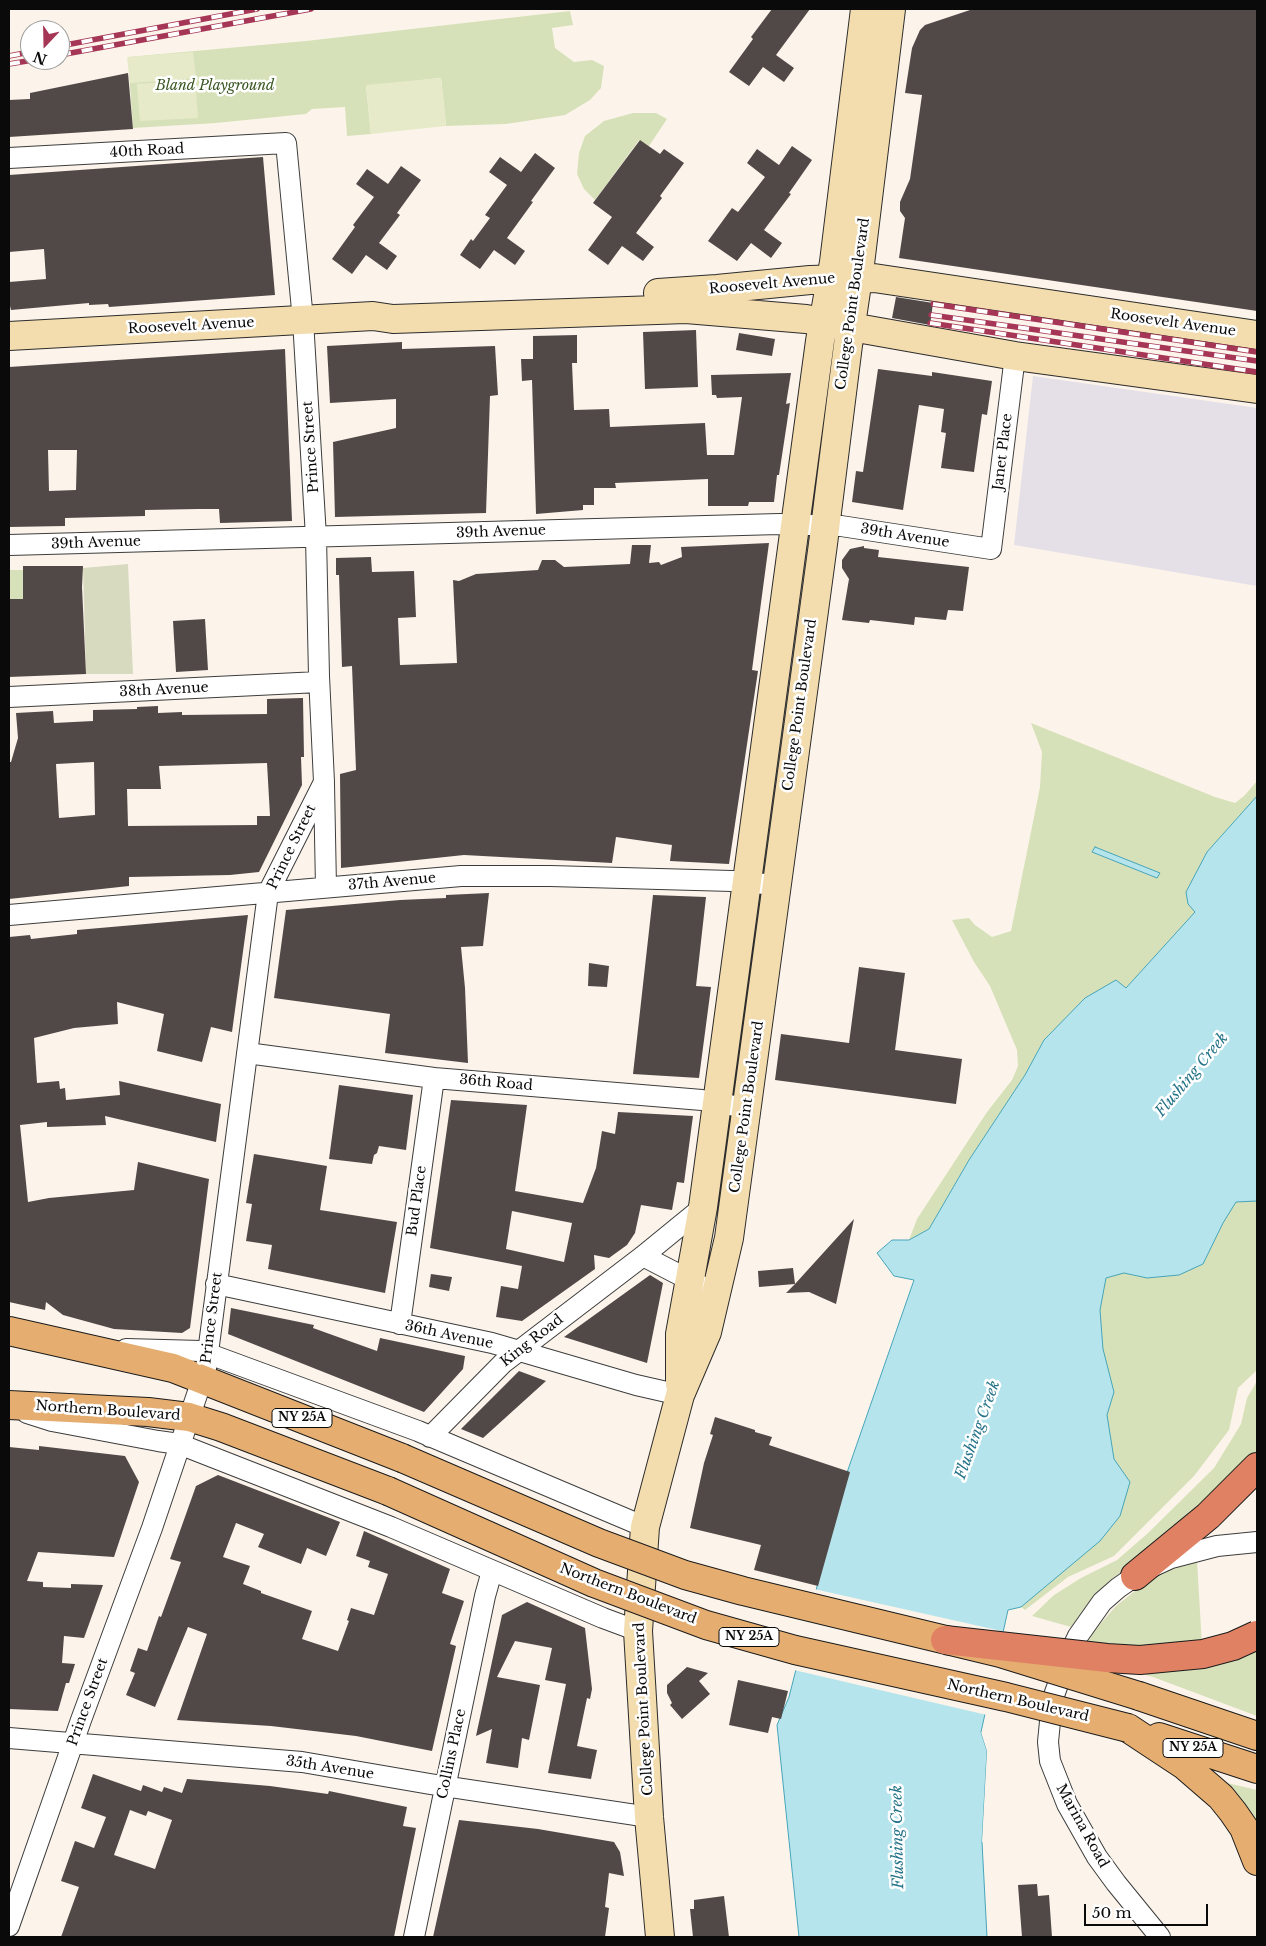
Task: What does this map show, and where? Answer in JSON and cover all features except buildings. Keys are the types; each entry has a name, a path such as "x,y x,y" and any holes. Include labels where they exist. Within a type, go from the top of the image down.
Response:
{"highway":[{"path":"1135,1576 1208,1516 1257,1467"},
{"path":"945,1640 1140,1660 1203,1654 1233,1646 1257,1635"}],"main road":[{"name":"College Point Boulevard","path":"680,1395 680,1334 703,1207 823,323 831,279 865,9"},
{"name":"College Point Boulevard","path":"660,1937 649,1817 638,1631 645,1527 680,1395 707,1332 729,1238 858,278 891,9"},
{"name":"Roosevelt Avenue","path":"373,316 393,309 717,289 831,279 874,278 1257,336"},
{"name":"Roosevelt Avenue","path":"9,336 373,316 393,319 686,309 806,319 1015,356 1257,389"},
{"name":"NY 25A","path":"9,1331 173,1368 205,1366 402,1458 599,1544 685,1575 1033,1663 1257,1736"},
{"name":"Northern Boulevard","path":"9,1406 148,1412 188,1417 230,1430 388,1491 601,1586 706,1625 795,1650 1128,1728 1257,1769"},
{"path":"1128,1728 1184,1765 1221,1797 1234,1812 1244,1828 1257,1861"}],"street":[{"name":"40th Road","path":"9,158 286,143"},
{"name":"Prince Street","path":"286,143 303,320 316,537 326,887"},
{"name":"Janet Place","path":"991,549 1015,356"},
{"name":"39th Avenue","path":"9,545 796,525 841,526 991,549"},
{"name":"38th Avenue","path":"9,697 319,682"},
{"name":"Prince Street","path":"9,1926 152,1528 205,1366 268,893 324,782"},
{"name":"37th Avenue","path":"9,914 461,876 550,876 747,882 776,885"},
{"name":"36th Road","path":"247,1053 434,1078 702,1100 746,1108"},
{"name":"Bud Place","path":"400,1324 434,1078"},
{"name":"King Road","path":"430,1437 503,1363 703,1207"},
{"path":"642,1256 716,1294"},
{"name":"36th Avenue","path":"216,1284 492,1343 636,1385 680,1395"},
{"path":"205,1366 430,1437 645,1527"},
{"name":"Northern Boulevard","path":"9,1406 52,1421 179,1444 390,1528 638,1631"},
{"name":"Marina Road","path":"1160,1937 1116,1883 1082,1831 1057,1782 1050,1761 1048,1742 1052,1701 1064,1666 1078,1636 1102,1602 1135,1576 1161,1562 1182,1554 1217,1546 1257,1542"},
{"name":"Collins Place","path":"414,1937 485,1596 492,1571"},
{"name":"35th Avenue","path":"9,1738 302,1762 649,1817"}],"shaded area":[{"path":"1033,376 1257,408 1257,586 1014,545"}],"green space":[{"name":"Bland Playground","path":"570,11 573,25 552,28 555,48 574,62 592,60 604,66 601,88 590,100 565,115 506,124 446,126 441,78 366,86 371,134 347,136 345,107 312,109 306,114 216,123 133,128 128,57 306,41"},
{"path":"193,52 196,78 130,83 127,57"},
{"path":"441,78 446,126 371,134 366,85"},
{"path":"195,80 198,118 140,121 137,84"},
{"path":"633,113 656,113 667,119 649,146 639,140 595,200 584,189 577,174 579,153 585,136 604,121"},
{"path":"128,564 133,674 86,674 83,568"},
{"path":"9,570 23,570 23,599 9,599"},
{"path":"1031,723 1215,797 1235,803 1257,781 1257,796 1207,852 1196,912 1126,988 1044,1040 1025,1075 969,1160 929,1229 909,1240 917,1219 987,1112 1012,1080 1018,1066 1017,1050 990,986 974,962 952,920 969,918 975,925 992,937 1011,931 1040,787 1042,752"},
{"path":"1257,1186 1257,1370 1238,1388 1229,1430 1194,1476 1114,1556 1068,1577 1025,1610 1021,1607 1047,1573 1090,1279 1212,1216"},
{"path":"1257,1381 1257,1454 1167,1539 1109,1581 1089,1602 1071,1627 1032,1616 1054,1595 1081,1578 1117,1560 1147,1534 1214,1468 1241,1424 1247,1398"},
{"path":"1197,1560 1203,1663 1257,1645 1257,1716 1153,1677 1080,1657 1093,1632 1116,1606 1150,1579"},
{"path":"1223,1782 1257,1790 1257,1833"}],"water":[{"name":"Flushing Creek","path":"1257,796 1257,1201 1236,1202 1223,1223 1203,1264 1179,1275 1147,1278 1124,1273 1106,1278 1100,1310 1103,1349 1114,1392 1107,1415 1114,1459 1130,1482 1120,1516 1100,1541 1021,1607 1008,1610 981,1732 987,1751 982,1842 987,1937 799,1937 777,1725 789,1697 843,1484 914,1280 894,1276 877,1253 892,1240 909,1240 929,1229 969,1160 1025,1075 1044,1040 1085,998 1116,980 1126,988 1195,912 1188,904 1186,892 1207,852"},
{"path":"1095,847 1160,873 1157,878 1092,852"}],"pier":[{"path":"814,1589 1006,1632 987,1715 794,1670"},
{"path":"981,1732 984,1733 989,1751 985,1842 982,1842 987,1751"}],"railway":[{"path":"70,44 257,9"},
{"path":"70,53 311,9"},
{"path":"9,56 20,54"},
{"path":"9,64 20,62"},
{"path":"933,304 1257,352"},
{"path":"931,315 1257,361"},
{"path":"930,323 1257,372"}]}
